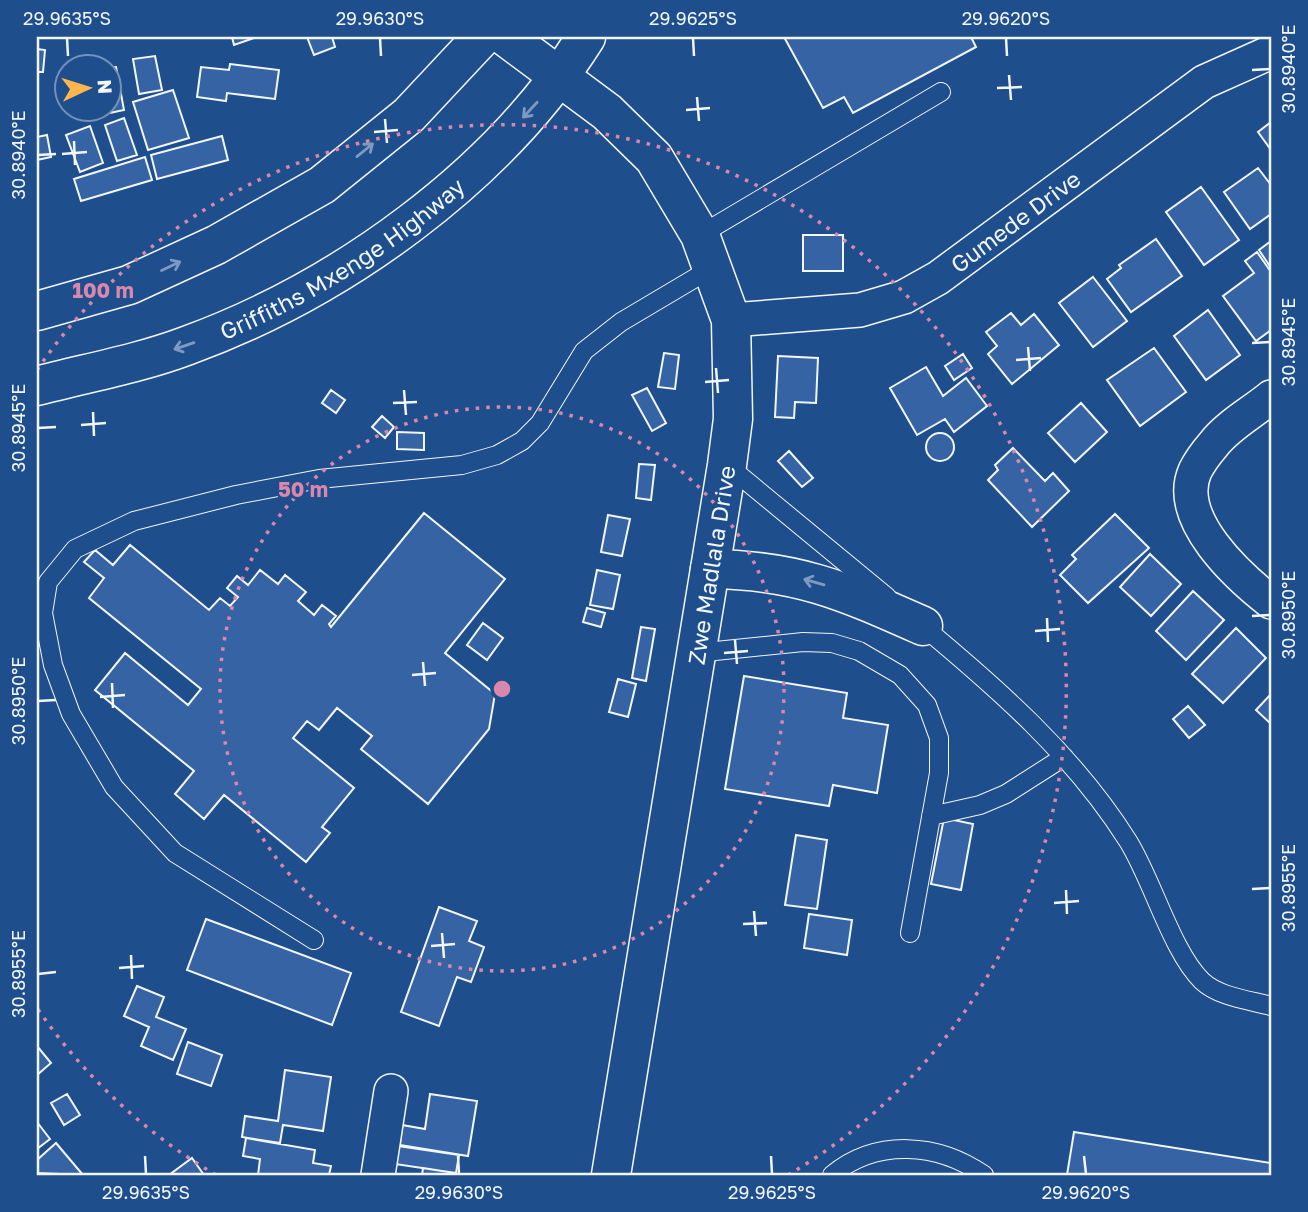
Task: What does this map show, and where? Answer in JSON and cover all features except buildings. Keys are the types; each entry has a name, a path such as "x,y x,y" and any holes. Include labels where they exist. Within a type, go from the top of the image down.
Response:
{"street":[{"path":"37,311 129,285 216,245 322,185 409,115 482,37"},
{"name":"Zwe Madlala Drive","path":"506,37 607,112 654,158 706,252 731,320 733,419 727,465 611,1175"},
{"name":"Griffiths Mxenge Highway","path":"37,386 184,347 270,311 366,255 475,170 562,76 586,37"},
{"name":"Gumede Drive","path":"731,320 860,310 904,297 938,278 1204,82 1271,52"},
{"path":"1271,397 1214,442 1194,473 1191,500 1207,539 1242,579 1271,602"},
{"path":"710,569 770,571 805,579 840,589 923,626"},
{"path":"377,1175 391,1091"}],"lane":[{"path":"314,940 175,853 114,787 71,714 53,665 43,613 48,582 75,549 134,521 236,495 319,479 462,464 497,455 522,441 540,423 563,380 584,351 706,252 941,92"},
{"path":"727,465 923,626 1035,726 1092,788 1129,843 1188,964 1203,982 1222,992 1271,1006"},
{"path":"696,653 803,642 832,643 859,651 900,675 927,705 939,738 939,773 910,933"},
{"path":"931,816 980,805 1006,794 1064,757"},
{"path":"831,1175 843,1166 878,1152 915,1147 963,1161 984,1175"}]}
